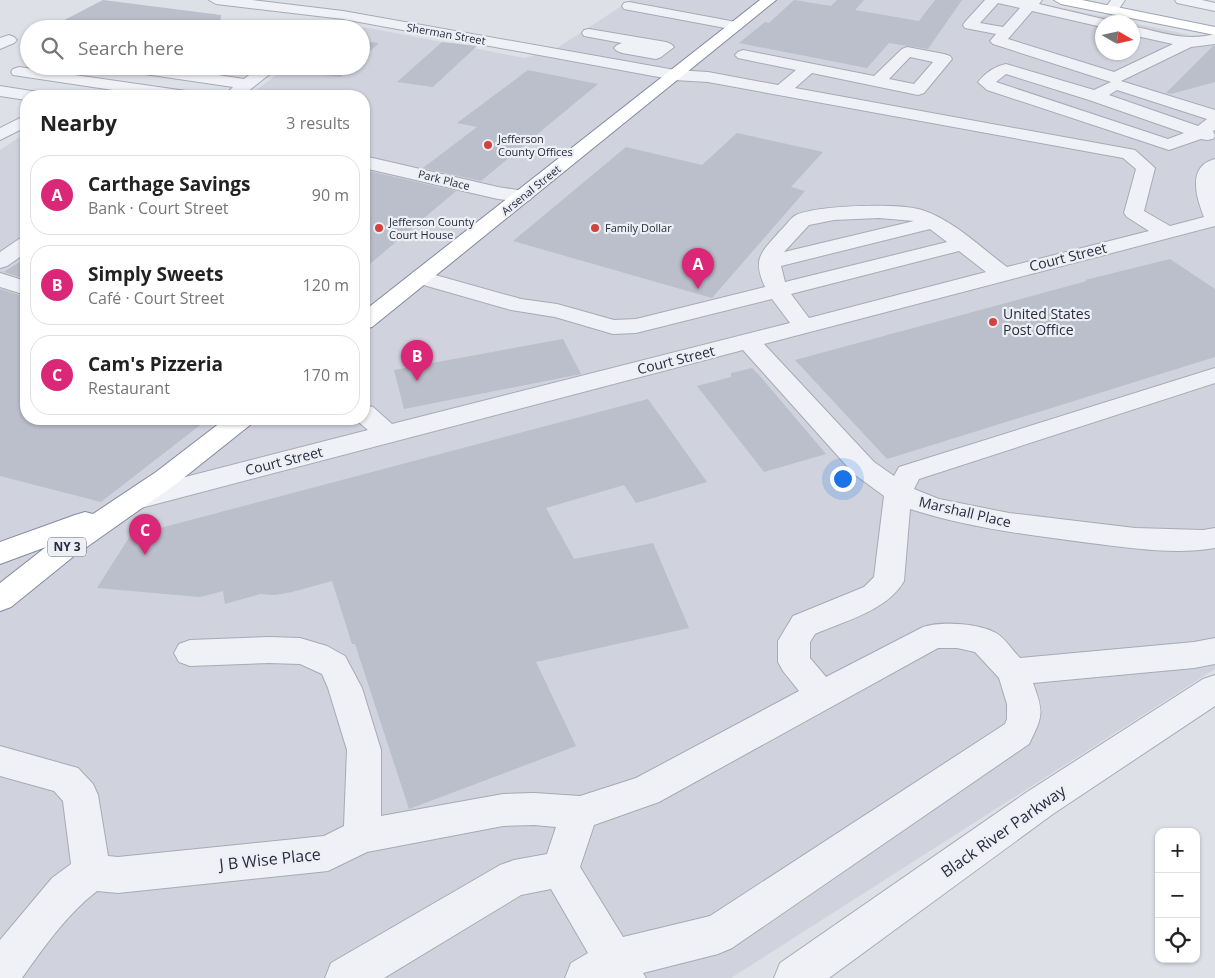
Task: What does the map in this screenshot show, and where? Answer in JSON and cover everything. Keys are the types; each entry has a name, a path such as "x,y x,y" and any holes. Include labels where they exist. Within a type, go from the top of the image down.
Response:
{"main road":[{"name":"Arsenal Street","path":"370,317 769,0"},
{"path":"1061,0 1114,5 1215,32"},
{"name":"NY 3","path":"0,599 64,549 137,499 233,425"},
{"name":"NY 3","path":"0,553 96,518 137,499"}],"street":[{"name":"Sherman Street","path":"216,0 343,15 675,75 708,77 782,90 1129,154 1146,168 1134,213 1166,232"},
{"path":"993,0 970,25 1006,32"},
{"path":"1001,0 1033,3 1063,16 1095,22"},
{"path":"1182,0 1215,7"},
{"path":"558,54 634,3 736,26"},
{"path":"1033,3 998,41 1215,116"},
{"path":"337,20 358,5"},
{"path":"1140,32 1188,43 1208,42 1215,39"},
{"path":"1095,96 1116,81 1188,43"},
{"path":"743,55 877,82"},
{"path":"782,90 810,68"},
{"path":"1207,136 1095,96 1006,70 1001,70 986,82 993,87 1169,146 1207,136 1215,121"},
{"path":"0,82 20,71"},
{"path":"60,75 150,90"},
{"path":"165,75 229,89 248,84 260,75"},
{"path":"0,91 20,95"},
{"path":"0,109 20,100"},
{"path":"0,135 20,123"},
{"name":"Park Place","path":"370,163 498,193 524,196"},
{"path":"1215,165 1210,168 1204,178 1206,197 1215,220"},
{"path":"805,327 776,291 769,262 770,255 802,220 834,214 880,212 913,214 934,222 1002,274"},
{"name":"Court Street","path":"137,499 1215,220"},
{"path":"769,262 934,222"},
{"path":"421,277 519,305 557,310 622,328 963,244"},
{"path":"0,262 20,247"},
{"path":"0,280 20,286"},
{"name":"Marshall Place","path":"749,342 864,468 898,493 937,508 1009,522 1135,538 1203,540 1215,538"},
{"path":"822,695 794,662 794,641 804,625 875,596 889,581 898,493 910,472 1215,375"},
{"path":"370,418 388,435"},
{"path":"934,636 957,636 985,642 1013,672 1024,704 1024,720 1017,734 718,934 609,972 560,869 580,813 646,791 934,636"},
{"path":"190,653 270,650 300,651 316,655 334,666 345,688 364,750 362,836"},
{"path":"1013,672 1194,655 1215,651"},
{"name":"Black River Parkway","path":"795,978 1040,804 1215,689"},
{"path":"0,761 65,779 80,795 91,872 66,891 27,937 0,974"},
{"name":"J B Wise Place","path":"91,872 118,875 328,853 362,836 503,810 534,809 580,813"},
{"path":"346,978 514,878 560,869"}],"shaded area":[{"path":"631,0 1023,0 1097,15 1095,15 1095,60 1140,60 1140,24 1215,40 1215,669 731,978 0,978 0,150 20,137 20,425 370,425 370,90 256,90 277,75 370,75 370,28 524,58 554,50"}],"building":[{"path":"103,0 221,15 221,20 64,20"},
{"path":"794,0 831,6 837,0 864,0 855,10 919,21 935,0 962,0 928,49 889,43 867,68 739,43 765,22 769,23"},
{"path":"370,42 379,43 370,51"},
{"path":"442,42 477,46 433,87 397,82"},
{"path":"1215,46 1215,82 1171,94 1166,93"},
{"path":"528,70 598,84 481,181 423,168 477,127 457,123"},
{"path":"324,75 342,75 340,77"},
{"path":"737,133 823,152 791,187 805,191 712,298 513,241 626,147 702,165"},
{"path":"370,171 456,191 370,264"},
{"path":"1170,259 1215,289 1215,357 887,459 795,360 1087,281 1085,280"},
{"path":"20,262 20,277 4,272"},
{"path":"0,289 20,295 20,425 200,425 101,502 0,476"},
{"path":"563,339 581,374 404,409 394,370"},
{"path":"752,368 826,454 764,472 697,386 731,377 731,373"},
{"path":"648,399 707,482 636,503 624,485 546,508 574,559 653,543 689,628 536,662 576,746 409,809 355,644 352,644 332,581 292,592 275,595 260,594 225,604 223,591 200,597 97,588 130,536"}],"place":[{"name":"Jefferson County Offices","path":"488,145"},
{"name":"Jefferson County Court House","path":"379,228"},
{"name":"Family Dollar","path":"595,228"},
{"name":"Carthage Savings","path":"698,289"},
{"name":"United States Post Office","path":"993,322"},
{"name":"Simply Sweets","path":"417,381"},
{"name":"Cam's Pizzeria","path":"145,555"}]}
